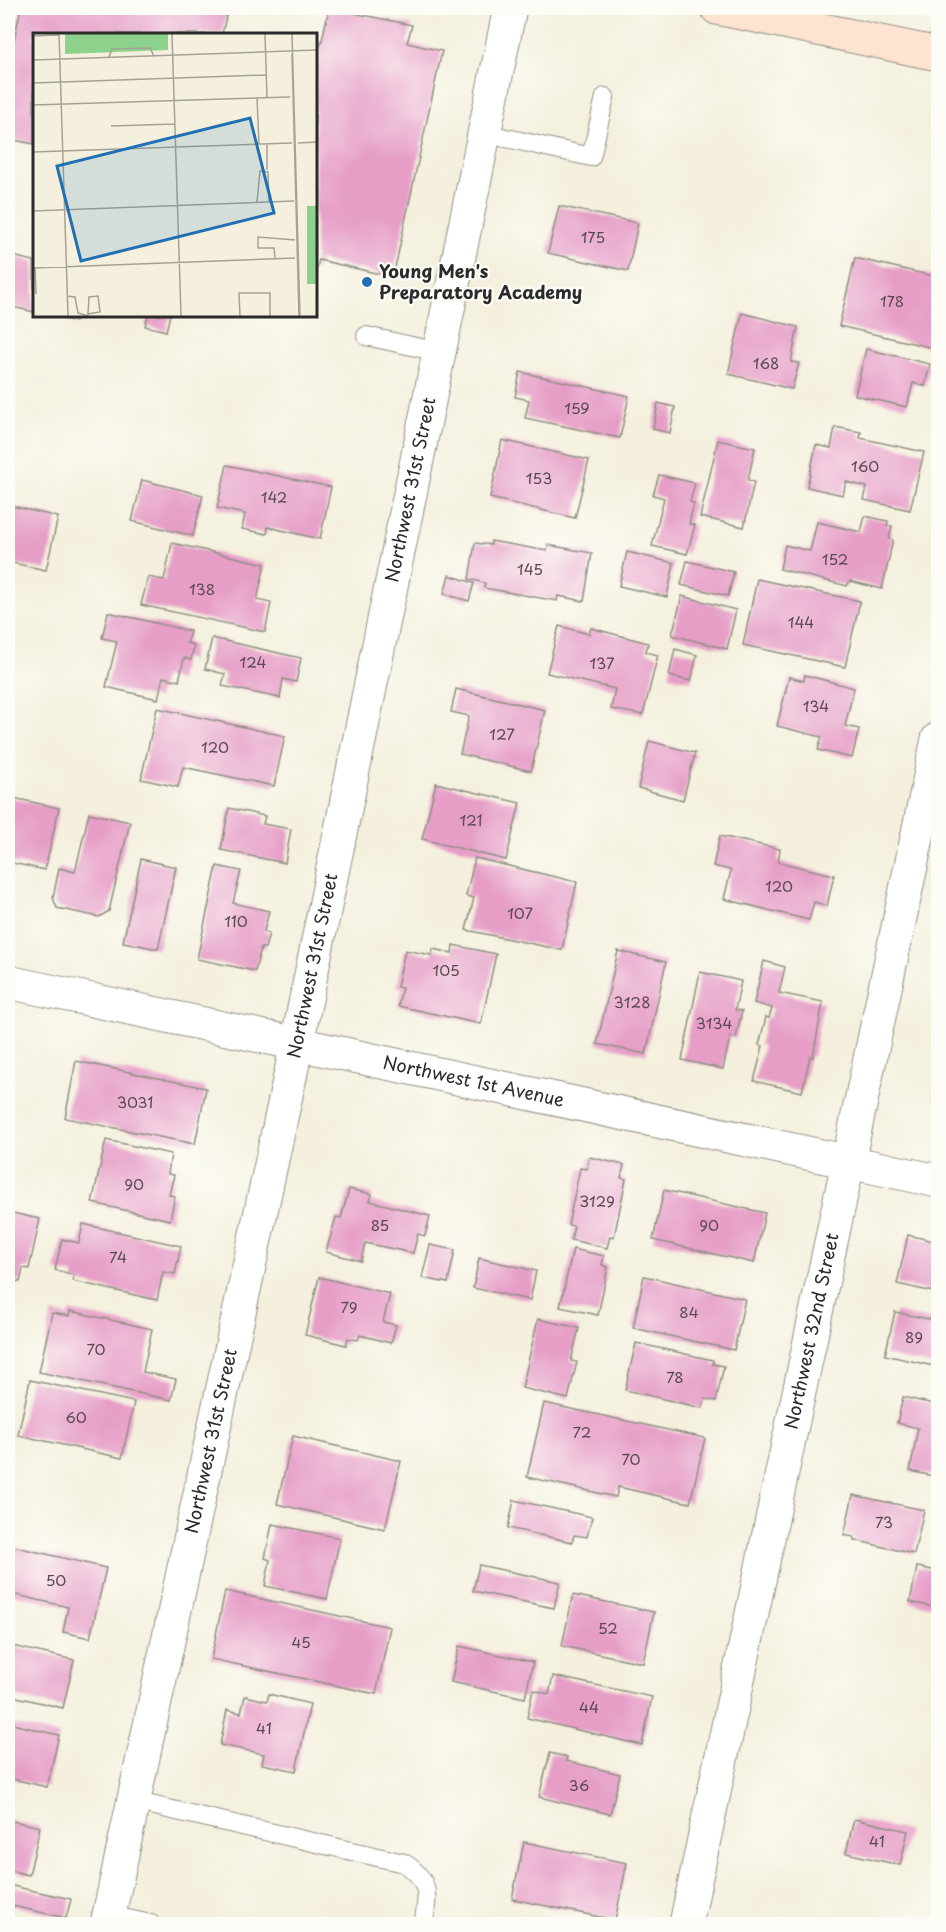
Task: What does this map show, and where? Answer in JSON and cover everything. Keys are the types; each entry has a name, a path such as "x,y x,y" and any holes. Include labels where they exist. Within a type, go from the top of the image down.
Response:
{"street":[{"name":"Northwest 31st Street","path":"108,1920 296,1045 510,8"},
{"path":"717,8 939,54"},
{"name":"Northwest 32nd Street","path":"686,1924 939,739"},
{"name":"Northwest 1st Avenue","path":"8,982 939,1181"}],"lane":[{"path":"484,133 591,157 605,97"},
{"path":"366,336 439,352"},
{"path":"134,1801 404,1863 418,1872 425,1887 428,1902 423,1924"},
{"path":"108,1920 151,1924"}],"building":[{"path":"21,8 228,8 222,33 33,33 33,144 8,139 8,66"},
{"path":"329,8 412,25 407,43 442,51 393,277 319,260 316,271 316,44 321,45"},
{"path":"559,206 638,223 628,271 548,253"},
{"path":"8,255 33,261 33,312 8,306"},
{"path":"855,258 938,277 938,349 839,326"},
{"path":"742,313 798,327 791,362 799,363 792,389 728,374"},
{"path":"54,316 77,316 75,322"},
{"path":"148,316 170,316 166,331 145,326"},
{"path":"866,349 930,364 925,386 913,383 907,407 855,395"},
{"path":"520,372 629,396 620,438 525,418 529,400 515,397"},
{"path":"658,403 675,407 670,433 653,429"},
{"path":"835,427 861,432 860,438 924,452 910,510 864,500 867,487 846,482 843,495 807,487 816,445 831,448"},
{"path":"502,440 589,460 575,518 490,498"},
{"path":"718,440 755,448 748,480 754,482 744,527 700,517"},
{"path":"227,465 331,487 320,539 268,527 267,534 242,529 245,514 217,508"},
{"path":"659,475 695,483 690,502 694,503 689,524 695,525 687,554 652,546 664,498 653,495"},
{"path":"142,480 203,495 193,536 132,521"},
{"path":"8,505 58,517 46,570 8,562"},
{"path":"865,516 888,521 887,526 892,526 889,539 893,540 882,589 850,581 847,586 780,569 785,545 810,551 817,522 861,532"},
{"path":"491,541 547,551 548,545 592,553 584,601 558,596 557,601 484,588 485,583 469,579 475,543 491,545"},
{"path":"172,543 265,564 257,600 271,603 265,632 141,605 148,577 164,580"},
{"path":"627,552 674,563 667,597 619,586"},
{"path":"687,561 734,572 728,596 681,585"},
{"path":"449,575 474,583 469,601 444,594"},
{"path":"757,579 860,601 845,667 743,645"},
{"path":"682,596 736,610 727,649 672,635"},
{"path":"108,612 190,631 187,643 194,645 191,660 184,658 179,681 163,677 158,699 106,687 117,641 102,638"},
{"path":"559,626 589,634 591,628 648,643 646,652 658,655 643,715 611,709 615,689 547,673"},
{"path":"212,638 301,658 296,682 283,679 280,698 222,686 225,674 205,669"},
{"path":"675,649 697,655 691,681 669,676"},
{"path":"805,675 854,688 845,726 859,729 852,758 818,750 822,737 777,726 789,677 804,681"},
{"path":"456,689 545,710 531,771 460,754 469,716 451,712"},
{"path":"157,708 285,736 274,786 183,767 178,787 141,779"},
{"path":"649,741 695,753 683,800 638,788"},
{"path":"436,783 520,803 506,860 422,839"},
{"path":"9,797 59,808 45,870 8,862"},
{"path":"229,808 265,816 263,824 291,829 285,863 221,850"},
{"path":"89,813 130,822 109,911 99,917 57,908 53,898 59,868 75,872"},
{"path":"720,836 780,849 778,862 834,875 827,906 814,902 809,920 724,899 731,870 713,866"},
{"path":"475,858 577,882 562,950 466,930 474,898 466,896"},
{"path":"141,859 176,867 158,949 123,942"},
{"path":"217,866 241,871 233,903 269,911 264,932 269,933 265,948 261,948 255,971 197,959"},
{"path":"453,945 496,954 481,1024 398,1006 402,988 397,987 405,950 432,955 433,949 452,953"},
{"path":"618,951 666,962 646,1054 597,1044"},
{"path":"764,961 785,967 779,993 823,1002 813,1057 810,1056 802,1092 754,1081 763,1046 759,1045 766,1017 769,1018 772,1008 754,1003"},
{"path":"700,972 741,981 735,1010 742,1011 736,1038 730,1037 723,1069 682,1060"},
{"path":"76,1061 206,1088 195,1144 65,1118"},
{"path":"938,1077 938,1097 934,1096"},
{"path":"106,1140 171,1154 168,1174 174,1175 169,1195 175,1196 170,1220 92,1203"},
{"path":"589,1157 624,1165 621,1178 626,1179 614,1237 610,1236 607,1248 571,1240 574,1226 568,1225 580,1168 587,1169"},
{"path":"349,1189 372,1194 370,1201 430,1216 425,1236 418,1234 413,1253 365,1243 361,1261 326,1252 336,1217 341,1218"},
{"path":"664,1190 765,1213 754,1263 653,1240"},
{"path":"8,1212 40,1219 29,1269 23,1268 20,1282 8,1280"},
{"path":"83,1224 181,1246 175,1274 163,1272 157,1300 73,1281 74,1275 55,1270 62,1239 79,1243"},
{"path":"908,1235 938,1242 938,1293 897,1284"},
{"path":"430,1245 455,1250 448,1283 422,1278"},
{"path":"573,1249 604,1256 602,1265 608,1267 598,1315 560,1307"},
{"path":"479,1258 536,1271 530,1300 473,1288"},
{"path":"644,1276 745,1299 734,1350 633,1328"},
{"path":"319,1277 390,1294 383,1322 396,1325 391,1343 360,1335 358,1340 348,1338 346,1345 305,1335"},
{"path":"70,1311 152,1329 143,1372 176,1379 171,1400 39,1372 52,1313 69,1316"},
{"path":"895,1312 938,1321 938,1367 885,1355"},
{"path":"538,1319 579,1328 571,1361 577,1362 568,1399 522,1388"},
{"path":"636,1343 713,1360 713,1364 724,1366 716,1401 705,1399 702,1408 625,1390"},
{"path":"30,1380 134,1402 122,1458 18,1435"},
{"path":"903,1397 938,1405 938,1477 910,1471 918,1428 897,1423"},
{"path":"544,1403 705,1438 690,1503 618,1487 616,1497 527,1477"},
{"path":"293,1436 401,1461 385,1529 277,1504"},
{"path":"853,1495 924,1510 914,1554 854,1540 854,1537 844,1535"},
{"path":"514,1500 592,1517 587,1537 574,1535 572,1542 508,1528"},
{"path":"272,1524 340,1538 327,1599 265,1586 270,1560 265,1558"},
{"path":"8,1545 106,1568 90,1638 63,1632 68,1607 8,1593"},
{"path":"479,1565 560,1582 554,1608 473,1591"},
{"path":"917,1567 938,1571 938,1608 910,1602"},
{"path":"225,1591 390,1627 376,1694 211,1659"},
{"path":"573,1595 654,1612 643,1663 562,1646"},
{"path":"8,1645 74,1660 63,1708 8,1695"},
{"path":"459,1646 533,1662 525,1698 451,1682"},
{"path":"553,1676 652,1697 642,1745 527,1718 533,1690 549,1694"},
{"path":"269,1694 310,1704 296,1771 262,1764 264,1754 220,1745 227,1710 241,1713 245,1696 267,1701"},
{"path":"8,1723 59,1735 47,1787 8,1778"},
{"path":"550,1753 567,1757 566,1761 620,1774 610,1814 539,1797"},
{"path":"854,1819 908,1831 900,1865 846,1853"},
{"path":"8,1820 40,1827 29,1875 8,1870"},
{"path":"524,1842 627,1863 615,1920 512,1899"},
{"path":"8,1885 71,1899 66,1918 8,1905"}],"place":[{"name":"Young Men's Preparatory Academy","path":"367,282"}]}
